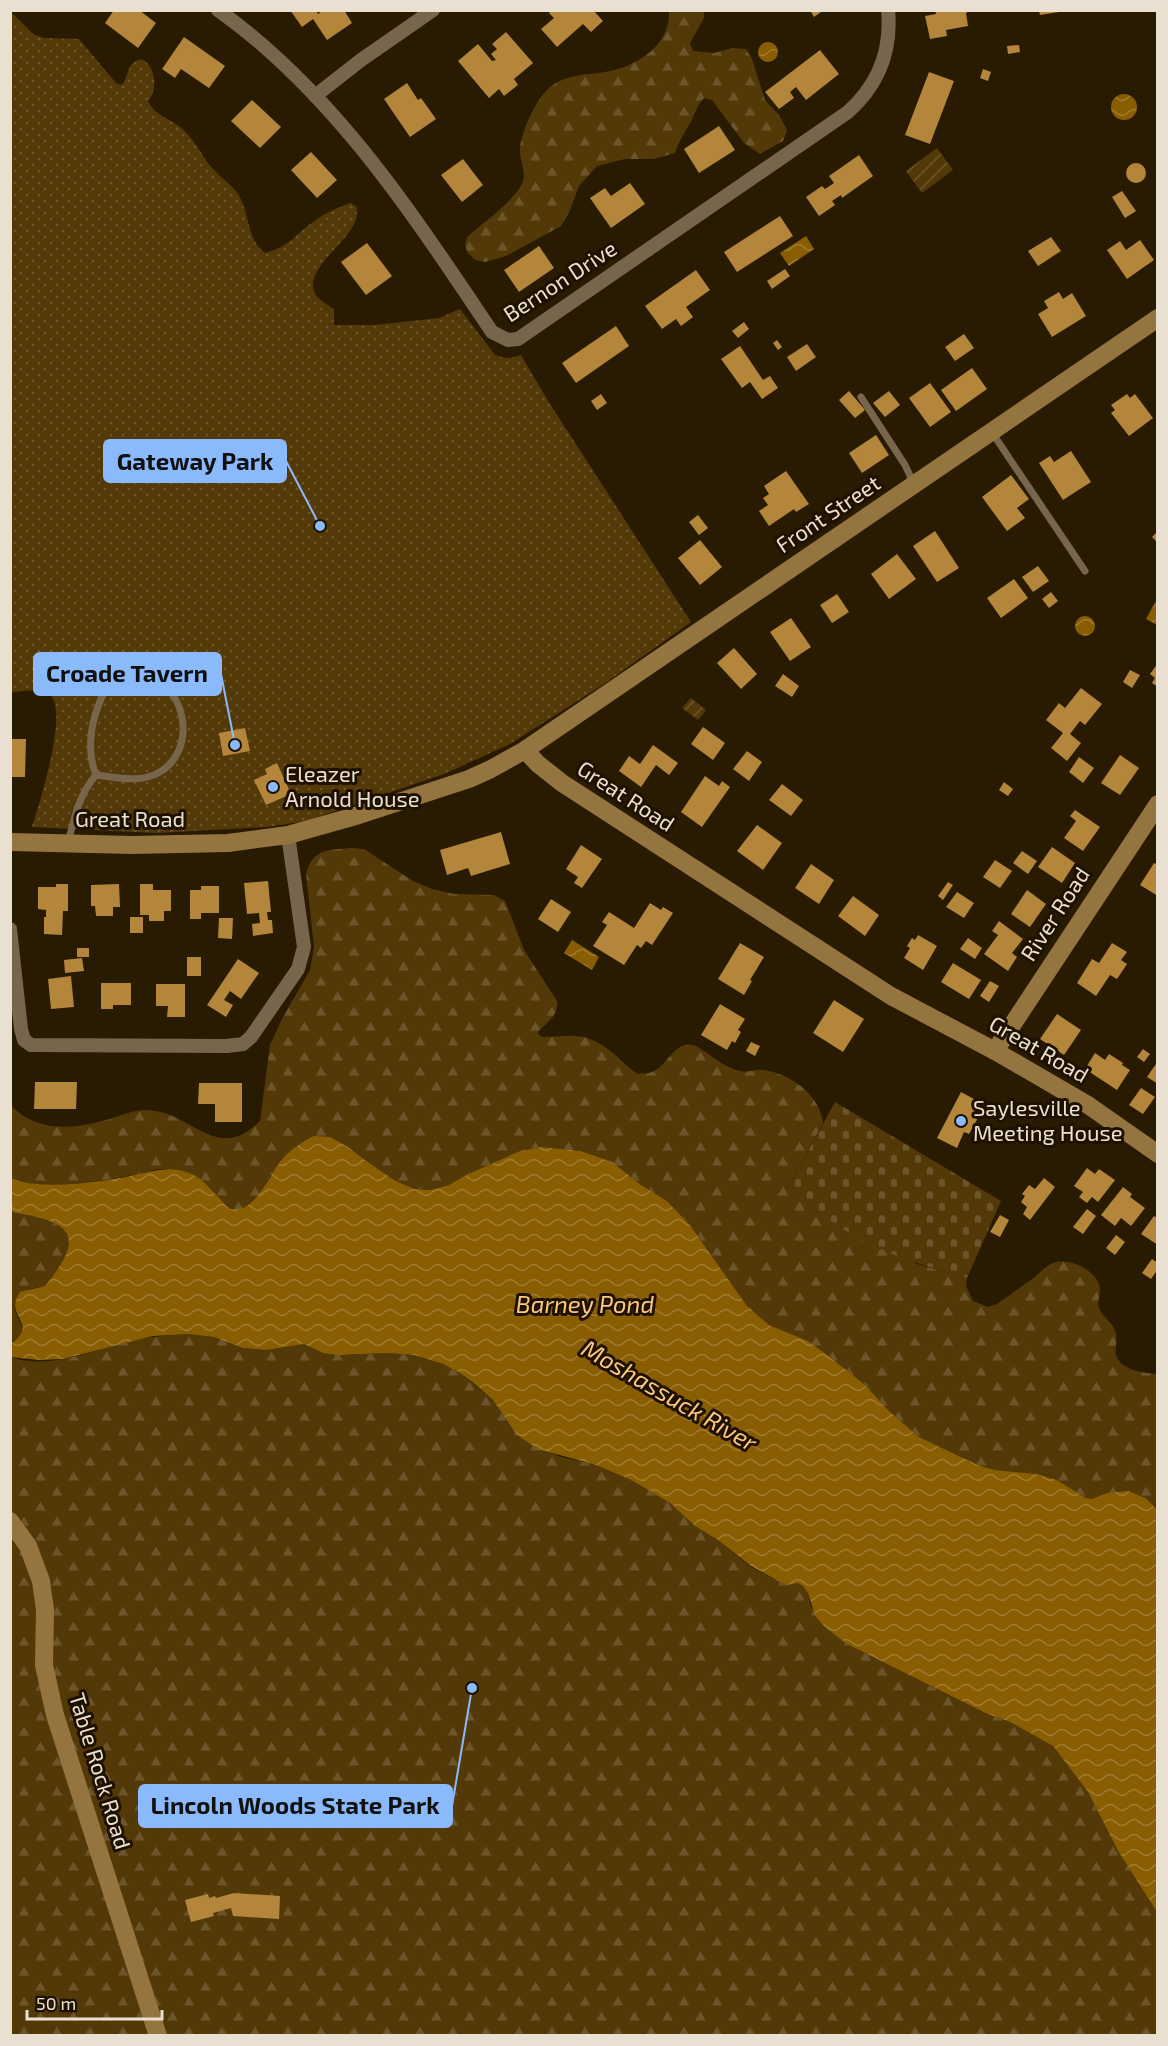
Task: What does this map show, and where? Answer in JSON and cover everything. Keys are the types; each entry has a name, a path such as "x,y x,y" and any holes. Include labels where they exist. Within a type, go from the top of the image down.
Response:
{"main road":[{"name":"Front Street","path":"525,750 1158,318"},
{"name":"Great Road","path":"10,842 228,843 288,836 460,782 491,770 525,750 562,783 891,996 995,1051 1088,1105 1157,1151"},
{"name":"River Road","path":"995,1051 1158,804"},
{"name":"Table Rock Road","path":"10,1521 28,1546 41,1581 45,1610 44,1665 55,1715 158,2036"}],"street":[{"name":"Bernon Drive","path":"218,10 263,46 342,123 385,178 492,332 508,340 518,339 831,124 863,99 886,56 890,30 888,10"},
{"path":"315,96 361,60 433,10"},
{"path":"10,929 21,1029 24,1040 31,1045 227,1046 243,1044 258,1028 298,969 302,958 304,947 288,836"}],"lane":[{"path":"861,396 905,465 914,484"},
{"path":"991,432 1085,571"},
{"path":"68,843 80,800 89,783 96,776 133,779 150,777 168,765 177,754 182,745 182,715 169,689 160,682 151,677 123,678 111,682 102,695 95,712 91,738 91,759 96,776"}],"green space":[{"path":"10,11 33,34 44,38 79,39 116,83 122,85 132,64 141,59 145,61 154,77 153,92 148,101 151,106 185,131 212,168 236,191 244,206 254,240 265,253 281,247 328,212 350,203 356,206 356,217 351,228 323,262 316,273 313,284 316,295 334,310 334,325 375,325 439,318 460,309 495,355 508,358 521,355 548,401 691,622 604,684 510,744 444,774 306,821 267,827 157,833 32,827 50,760 56,721 55,706 51,696 47,693 11,692"},
{"path":"669,11 704,11 704,18 690,43 693,51 714,53 732,48 746,49 752,59 765,100 779,115 787,130 783,141 760,154 744,143 712,100 704,98 675,153 654,159 625,159 597,166 579,186 561,226 506,256 485,262 475,260 467,252 465,244 468,236 499,210 520,188 524,174 520,154 522,138 529,119 544,93 564,79 610,71 643,58 652,51 665,33"},
{"path":"937,148 953,170 922,193 906,171"},
{"path":"691,698 706,710 698,720 682,708"},
{"path":"352,848 364,849 413,881 432,889 454,894 494,895 505,901 524,950 557,1001 554,1015 538,1032 542,1037 576,1036 594,1040 637,1074 650,1073 658,1069 677,1049 688,1045 696,1046 735,1069 774,1072 794,1081 816,1103 823,1123 790,1184 917,1264 967,1278 966,1286 973,1301 988,1307 997,1304 1053,1263 1067,1262 1088,1271 1098,1282 1099,1308 1115,1330 1117,1358 1131,1369 1157,1374 1157,1510 1155,1506 1107,1493 1092,1499 1086,1498 1057,1480 1036,1474 995,1470 980,1466 919,1437 889,1411 864,1384 826,1354 808,1341 769,1325 747,1306 690,1225 667,1201 641,1185 612,1162 581,1151 541,1147 520,1151 449,1185 431,1190 414,1189 394,1180 348,1147 270,1175 264,1187 248,1206 235,1210 226,1206 207,1185 164,1169 105,1180 53,1185 23,1182 11,1178 10,1105 33,1121 57,1127 83,1125 146,1110 177,1118 217,1137 230,1138 244,1133 260,1121 270,1045 310,970 314,947 306,874 309,865 317,855 323,852"},
{"path":"835,1102 1001,1201 967,1278 910,1261 857,1237 824,1216 790,1184"},
{"path":"10,1212 47,1220 59,1226 66,1233 69,1242 58,1268 45,1286 30,1289 15,1310 23,1330 21,1336 11,1344"},
{"path":"188,1334 214,1337 243,1348 267,1350 304,1344 323,1353 336,1355 387,1353 414,1355 443,1364 460,1373 493,1400 517,1435 558,1456 596,1465 631,1480 670,1503 695,1526 718,1540 751,1567 782,1583 788,1585 798,1583 803,1586 808,1593 811,1607 847,1644 984,1713 1010,1722 1053,1746 1088,1792 1118,1851 1157,1912 1157,2035 11,2035 10,1357 39,1362 53,1361 140,1339"}],"water":[{"path":"768,42 775,45 778,52 775,59 768,62 761,59 758,52 761,45"},
{"path":"1124,94 1133,98 1137,107 1133,116 1124,120 1115,116 1111,107 1115,98"},
{"path":"806,236 814,249 789,266 780,253"},
{"path":"1157,599 1157,625 1146,619"},
{"path":"1081,616 1089,616 1095,622 1095,630 1089,636 1081,636 1075,630 1075,622"},
{"path":"572,940 599,957 592,970 564,953"},
{"name":"Barney Pond","path":"314,1136 330,1137 394,1180 414,1189 431,1190 449,1185 520,1151 541,1147 581,1151 612,1162 641,1185 667,1201 690,1225 747,1306 769,1325 808,1341 826,1354 864,1384 889,1411 919,1437 980,1466 995,1470 1036,1474 1057,1480 1086,1498 1092,1499 1107,1493 1128,1491 1145,1498 1158,1510 1157,1912 1118,1851 1088,1792 1053,1746 1010,1722 985,1713 847,1644 815,1616 808,1593 803,1586 798,1583 788,1585 782,1583 751,1566 718,1540 695,1526 670,1503 631,1480 596,1465 538,1449 517,1435 493,1400 460,1373 443,1364 414,1355 387,1353 336,1355 323,1353 304,1344 267,1350 243,1348 214,1337 188,1334 153,1336 63,1359 38,1360 11,1357 11,1344 22,1331 16,1308 20,1292 45,1286 58,1268 69,1242 66,1233 59,1226 47,1220 11,1212 11,1178 22,1182 52,1185 86,1183 160,1170 182,1171 206,1184 230,1209 239,1209 255,1199 284,1157 298,1145"}],"building":[{"path":"114,10 139,10 156,23 138,48 105,23"},
{"path":"290,10 316,10 318,14 323,10 344,10 352,23 327,40 313,19 302,27"},
{"path":"551,10 593,10 603,21 591,32 583,24 557,47 541,29 554,18 549,13"},
{"path":"810,10 824,10 814,17"},
{"path":"935,10 971,10 966,13 968,26 946,30 947,36 930,39 925,16 936,14"},
{"path":"1039,10 1059,10 1059,12 1040,15"},
{"path":"506,32 533,63 514,79 518,85 504,96 499,89 489,98 458,61 478,44 492,61 496,60 491,54 497,49 492,44"},
{"path":"184,37 225,66 209,88 181,69 175,78 162,69"},
{"path":"1019,45 1020,52 1008,54 1007,46"},
{"path":"820,50 839,74 806,100 796,87 790,92 794,98 779,109 765,92"},
{"path":"983,69 991,72 988,81 980,78"},
{"path":"929,72 954,81 930,144 905,135"},
{"path":"407,83 418,100 421,98 436,119 410,137 384,99"},
{"path":"252,100 281,127 260,148 231,121"},
{"path":"719,126 735,150 699,173 684,149"},
{"path":"311,152 337,180 317,198 291,170"},
{"path":"859,155 873,176 842,198 841,195 832,201 835,205 819,216 806,197 822,186 825,189 834,183 829,176"},
{"path":"463,159 483,185 462,202 441,175"},
{"path":"1136,163 1143,166 1146,173 1143,180 1136,183 1129,180 1126,173 1129,166"},
{"path":"630,183 645,204 611,228 590,198 605,188 611,196"},
{"path":"1122,191 1136,211 1125,218 1112,197"},
{"path":"780,216 793,236 737,272 724,252"},
{"path":"1051,237 1061,251 1038,266 1028,251"},
{"path":"1140,240 1154,260 1127,279 1107,250 1120,241 1126,250"},
{"path":"367,243 392,276 366,295 341,262"},
{"path":"539,246 554,268 519,292 504,270"},
{"path":"785,269 790,276 772,289 767,281"},
{"path":"696,270 710,290 686,307 693,317 681,326 676,319 662,329 645,306"},
{"path":"1059,292 1063,299 1072,293 1086,316 1052,337 1038,314 1048,308 1044,301"},
{"path":"744,322 749,329 738,338 732,331"},
{"path":"616,326 629,346 576,383 562,363"},
{"path":"964,334 974,348 955,361 945,347"},
{"path":"777,340 782,347 778,350 773,343"},
{"path":"807,344 816,357 796,371 787,357"},
{"path":"740,346 763,380 770,376 778,388 762,399 750,382 742,388 721,359"},
{"path":"972,368 987,389 956,411 941,390"},
{"path":"930,383 951,412 930,427 909,398"},
{"path":"849,391 865,410 855,418 839,400"},
{"path":"889,391 900,405 885,417 873,403"},
{"path":"601,394 607,403 597,410 591,401"},
{"path":"1127,394 1130,398 1135,394 1153,418 1129,436 1111,413 1115,410 1111,405"},
{"path":"876,435 889,455 862,473 849,453"},
{"path":"1071,451 1091,482 1063,500 1039,463 1050,456 1054,462"},
{"path":"786,471 809,504 796,512 794,509 769,526 759,511 768,505 763,498 769,494 764,486"},
{"path":"1011,475 1029,499 1017,508 1025,518 1007,531 982,497"},
{"path":"698,515 708,528 699,535 689,522"},
{"path":"935,531 959,568 937,582 913,546"},
{"path":"1158,531 1158,543 1152,537"},
{"path":"700,540 722,567 700,585 678,558"},
{"path":"897,554 916,579 889,599 871,574"},
{"path":"1038,566 1049,581 1033,592 1022,577"},
{"path":"1014,579 1028,598 1001,618 987,598"},
{"path":"1051,592 1058,601 1049,608 1042,599"},
{"path":"837,594 849,612 832,623 820,605"},
{"path":"791,618 811,647 790,661 770,632"},
{"path":"734,648 757,674 741,689 717,663"},
{"path":"1158,663 1158,687 1152,683 1155,678 1150,674"},
{"path":"1130,670 1140,675 1132,688 1123,682"},
{"path":"783,674 799,686 792,697 775,686"},
{"path":"1081,688 1102,704 1085,725 1080,721 1070,734 1081,743 1067,761 1051,748 1063,733 1046,720 1059,703 1065,708"},
{"path":"703,727 725,743 713,760 691,744"},
{"path":"245,728 250,751 223,756 219,733"},
{"path":"10,739 26,739 25,777 10,777"},
{"path":"653,745 678,763 669,775 656,765 641,787 619,771 629,756 640,764"},
{"path":"747,751 762,762 749,781 733,769"},
{"path":"1120,755 1139,768 1120,795 1101,783"},
{"path":"1079,757 1094,768 1083,783 1069,772"},
{"name":"Eleazer Arnold House","path":"277,763 291,794 266,805 254,780 267,774 265,769"},
{"path":"705,776 719,786 722,781 730,787 702,827 681,812"},
{"path":"1004,782 1013,789 1008,796 999,790"},
{"path":"782,784 803,800 791,816 769,800"},
{"path":"1075,810 1100,827 1083,851 1064,838 1076,821 1070,816"},
{"path":"757,825 782,843 763,870 737,851"},
{"path":"501,832 510,864 471,876 468,868 447,875 440,850"},
{"path":"581,845 602,859 582,888 574,883 578,877 566,869"},
{"path":"1052,847 1075,863 1062,883 1038,867"},
{"path":"1022,851 1037,861 1028,874 1013,863"},
{"path":"995,860 1012,871 1000,888 983,877"},
{"path":"1154,863 1158,865 1158,896 1140,885"},
{"path":"811,864 834,880 819,904 795,888"},
{"path":"268,881 271,912 267,912 268,920 272,920 273,933 253,936 252,924 260,923 259,913 247,914 244,883"},
{"path":"948,882 953,885 943,900 938,896"},
{"path":"56,884 68,884 68,911 63,911 62,935 44,934 46,910 38,909 38,887 56,887"},
{"path":"119,884 120,907 113,907 113,916 96,916 95,906 91,906 91,885"},
{"path":"140,884 153,884 153,890 171,890 171,911 164,911 164,921 149,921 149,915 140,915"},
{"path":"201,886 219,886 219,913 201,913 201,919 190,919 190,890 201,890"},
{"path":"1027,890 1046,904 1030,927 1011,914"},
{"path":"957,892 974,903 964,918 946,907"},
{"path":"853,896 879,915 865,936 838,916"},
{"path":"551,899 571,912 558,932 538,919"},
{"path":"650,903 661,910 663,907 673,913 652,945 646,941 641,948 637,945 624,965 593,946 607,925 602,922 609,912 634,928"},
{"path":"130,917 143,917 143,933 130,933"},
{"path":"219,918 233,918 232,939 218,938"},
{"path":"999,921 1023,939 1012,953 1017,957 1008,971 984,954 998,935 992,931"},
{"path":"918,935 937,946 923,970 904,958 910,948 907,946 912,938 915,940"},
{"path":"968,938 982,948 975,959 960,949"},
{"path":"740,943 764,957 744,995 718,979"},
{"path":"1112,943 1127,952 1121,960 1127,964 1117,979 1110,975 1096,996 1077,983 1092,959 1099,963"},
{"path":"77,948 89,948 89,957 77,957"},
{"path":"187,957 201,957 201,976 187,976"},
{"path":"82,958 84,971 65,973 64,960"},
{"path":"238,959 259,973 241,999 230,991 224,1000 233,1005 226,1017 207,1005"},
{"path":"953,963 981,980 969,999 941,982"},
{"path":"71,976 74,1007 51,1009 48,979"},
{"path":"990,981 999,986 989,1002 980,996"},
{"path":"101,983 131,983 131,1005 113,1005 113,1009 101,1009"},
{"path":"156,984 185,984 185,1017 167,1017 168,1006 156,1006"},
{"path":"834,1000 864,1019 843,1052 813,1033"},
{"path":"720,1004 745,1019 738,1030 741,1032 735,1043 732,1041 727,1050 701,1035"},
{"path":"1057,1014 1081,1030 1064,1055 1040,1039"},
{"path":"751,1042 760,1046 755,1056 746,1051"},
{"path":"1143,1049 1150,1054 1144,1062 1137,1057"},
{"path":"1095,1053 1105,1060 1109,1054 1130,1070 1117,1090 1085,1069"},
{"path":"1158,1061 1158,1084 1147,1077"},
{"path":"35,1082 77,1082 76,1109 34,1109"},
{"path":"199,1083 242,1083 242,1122 215,1122 215,1104 198,1104"},
{"path":"1141,1088 1155,1097 1143,1114 1129,1105"},
{"name":"Saylesville Meeting House","path":"961,1092 985,1105 969,1134 964,1132 957,1148 937,1138"},
{"path":"1087,1168 1095,1174 1099,1169 1115,1180 1098,1202 1092,1197 1087,1203 1079,1197 1083,1192 1074,1186"},
{"path":"1044,1178 1055,1187 1030,1220 1023,1214 1027,1207 1021,1202 1025,1196 1022,1194 1029,1185 1035,1189"},
{"path":"1123,1187 1132,1194 1130,1197 1145,1208 1131,1226 1121,1218 1115,1226 1101,1215"},
{"path":"1087,1209 1096,1216 1083,1234 1073,1227"},
{"path":"1000,1215 1009,1220 1000,1237 990,1232"},
{"path":"1154,1216 1158,1219 1158,1245 1141,1234"},
{"path":"1116,1235 1125,1242 1115,1255 1106,1248"},
{"path":"1152,1259 1158,1263 1158,1269 1151,1279 1142,1273"},
{"path":"234,1893 280,1896 279,1919 233,1916 231,1908 213,1913 214,1916 191,1922 185,1900 208,1894 209,1898 215,1896 216,1898"}],"place":[{"name":"Gateway Park","path":"320,526"},
{"name":"Croade Tavern","path":"235,745"},
{"name":"Eleazer Arnold House","path":"273,787"},
{"name":"Saylesville Meeting House","path":"961,1121"},
{"name":"Lincoln Woods State Park","path":"472,1688"}],"water label":[{"name":"Moshassuck River","path":"669,1396"}]}
